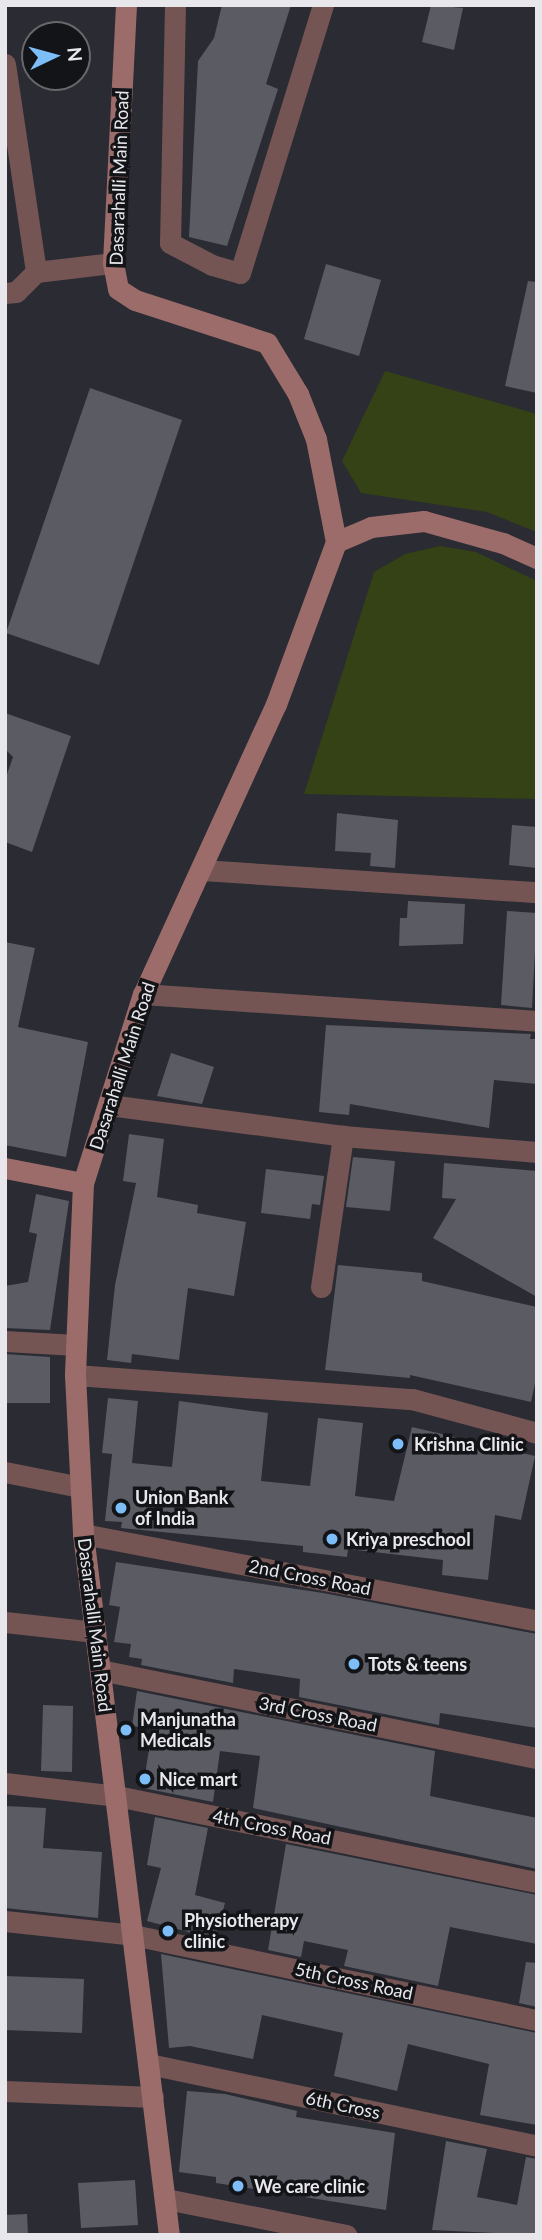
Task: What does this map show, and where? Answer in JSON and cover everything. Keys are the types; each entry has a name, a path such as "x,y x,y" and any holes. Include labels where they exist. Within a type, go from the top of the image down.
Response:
{"street":[{"name":"Dasarahalli Main Road","path":"125,5 113,263 118,289 135,300 267,343 298,394 316,439 336,542 276,704 202,870 143,993 83,1183 75,1375 83,1534 169,2235"},
{"path":"175,5 170,243 212,265 240,273 323,5"},
{"path":"5,64 36,272"},
{"path":"5,293 16,292 36,272 113,263"},
{"path":"336,542 371,527 424,521 503,543 537,558"},
{"path":"202,870 537,892"},
{"path":"143,993 537,1021"},
{"path":"109,1105 343,1136 537,1152"},
{"path":"321,1287 343,1136"},
{"path":"5,1168 83,1183"},
{"path":"5,1341 76,1345"},
{"path":"75,1375 412,1399 537,1433"},
{"path":"5,1472 80,1487"},
{"name":"2nd Cross Road","path":"83,1534 537,1620"},
{"path":"5,1622 95,1632"},
{"name":"3rd Cross Road","path":"100,1670 537,1758"},
{"name":"4th Cross Road","path":"5,1783 117,1796 537,1882"},
{"name":"5th Cross Road","path":"5,1921 133,1935 537,2020"},
{"name":"6th Cross","path":"149,2064 537,2146"},
{"path":"5,2091 153,2097"},
{"path":"166,2199 346,2235"}],"green space":[{"path":"385,371 537,414 537,532 487,512 361,493 342,461"},
{"path":"440,546 476,552 537,581 537,799 304,794 374,572 405,554"}],"building":[{"path":"222,5 291,5 266,84 278,89 227,246 189,237 198,61 214,38"},
{"path":"431,5 463,8 454,50 422,42"},
{"path":"326,264 381,280 359,356 304,339"},
{"path":"528,281 537,282 537,393 505,386"},
{"path":"90,388 182,420 99,665 6,633"},
{"path":"5,713 71,736 32,852 5,842 5,780 13,757 5,749"},
{"path":"337,813 398,820 395,868 370,866 371,853 335,851"},
{"path":"512,825 537,827 537,868 509,865"},
{"path":"408,901 465,904 463,944 399,946 400,918 407,918"},
{"path":"507,911 537,913 532,1008 501,1005"},
{"path":"5,942 35,948 18,1027 88,1042 66,1157 5,1145"},
{"path":"326,1025 531,1034 530,1039 537,1039 537,1084 494,1080 489,1128 350,1104 349,1115 319,1112"},
{"path":"171,1053 214,1067 202,1104 157,1096"},
{"path":"129,1134 164,1139 157,1197 198,1205 197,1213 246,1222 234,1296 188,1288 179,1360 132,1354 131,1363 107,1360 115,1285 136,1183 123,1181"},
{"path":"353,1157 395,1161 390,1211 346,1207"},
{"path":"444,1163 537,1171 537,1297 433,1238 456,1199 442,1198"},
{"path":"266,1169 324,1176 320,1205 312,1204 310,1219 261,1213"},
{"path":"36,1194 69,1201 50,1330 5,1328 5,1286 28,1282 37,1234 29,1232"},
{"path":"338,1265 422,1273 422,1281 537,1307 537,1374 531,1402 410,1375 410,1378 325,1370"},
{"path":"5,1354 50,1357 50,1403 5,1403"},
{"path":"108,1398 138,1401 132,1463 172,1467 179,1401 268,1413 261,1481 310,1486 318,1418 363,1423 355,1496 394,1501 412,1427 535,1456 521,1520 495,1515 488,1580 442,1575 443,1560 348,1549 347,1557 303,1552 303,1546 121,1528 122,1522 105,1521 112,1454 102,1453"},
{"path":"116,1562 323,1593 537,1634 537,1728 440,1713 439,1725 299,1697 300,1679 234,1669 233,1683 141,1665 142,1659 129,1657 131,1644 114,1642 120,1607 109,1605"},
{"path":"137,1691 435,1751 430,1796 537,1818 537,1869 253,1808 260,1756 220,1751 213,1802 143,1788 152,1729 132,1726"},
{"path":"43,1705 73,1706 72,1772 41,1771"},
{"path":"5,1806 46,1808 43,1848 102,1852 98,1918 5,1908"},
{"path":"155,1817 208,1828 195,1895 225,1903 215,1939 147,1921 161,1868 147,1865"},
{"path":"286,1844 537,1895 537,1944 450,1927 438,1986 344,1966 348,1950 304,1941 301,1957 268,1950"},
{"path":"161,1954 537,2033 537,2125 480,2115 489,2064 408,2044 397,2091 334,2076 343,2033 262,2015 253,2059 190,2046 169,2048"},
{"path":"526,1962 537,1963 537,2007 519,2003"},
{"path":"5,1976 84,1979 82,2033 5,2030"},
{"path":"187,2091 225,2094 297,2111 296,2117 395,2133 386,2210 216,2183 216,2177 179,2172"},
{"path":"446,2141 487,2149 477,2197 517,2205 526,2157 537,2159 537,2235 432,2230"},
{"path":"135,2180 138,2225 81,2228 78,2183"},
{"path":"27,2214 28,2235 5,2235 5,2215"}],"place":[{"name":"Krishna Clinic","path":"398,1444"},
{"name":"Union Bank of India","path":"121,1508"},
{"name":"Kriya preschool","path":"332,1539"},
{"name":"Tots & teens","path":"354,1664"},
{"name":"Manjunatha Medicals","path":"126,1730"},
{"name":"Nice mart","path":"145,1779"},
{"name":"Physiotherapy clinic","path":"168,1931"},
{"name":"We care clinic","path":"238,2186"}]}
